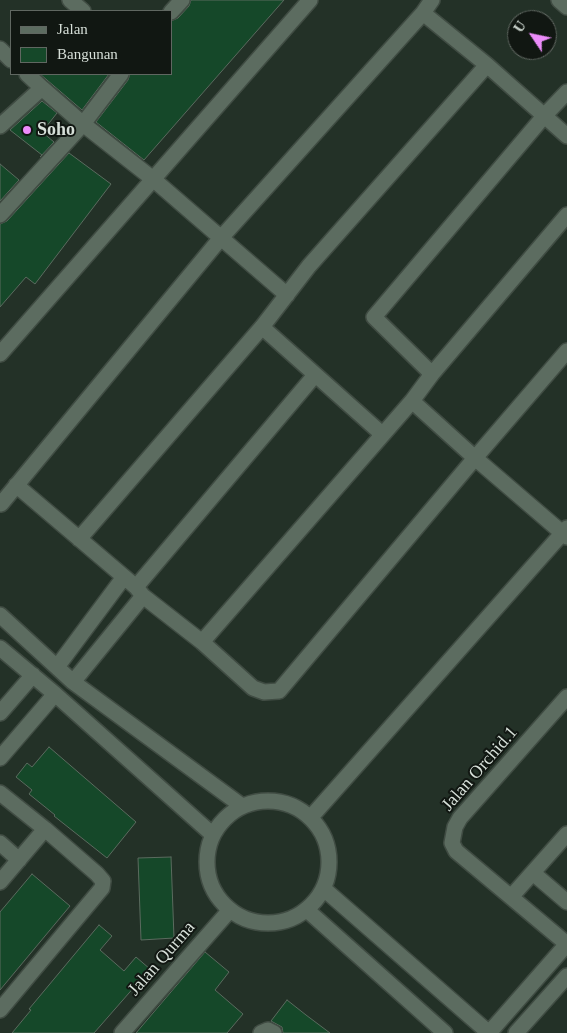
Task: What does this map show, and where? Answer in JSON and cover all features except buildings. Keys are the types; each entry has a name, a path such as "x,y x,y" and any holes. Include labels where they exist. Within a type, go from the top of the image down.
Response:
{"street":[{"path":"70,0 82,10"},
{"path":"172,11 182,0"},
{"path":"0,354 310,0"},
{"path":"1,504 220,239 423,13 432,0"},
{"path":"559,0 567,7"},
{"path":"423,13 487,65 567,136"},
{"path":"0,49 10,59"},
{"path":"79,538 262,327 309,266 487,65"},
{"path":"28,75 83,124 153,179 220,239 287,295"},
{"path":"0,215 83,124 120,75"},
{"path":"0,126 42,88"},
{"path":"432,374 374,317 545,115 567,92"},
{"path":"202,642 412,401 432,374 567,215"},
{"path":"262,327 382,434"},
{"path":"16,485 202,642 253,688 264,692 279,691 474,458 567,351"},
{"path":"57,667 134,586 315,376"},
{"path":"311,817 566,533 474,458 412,401"},
{"path":"73,682 134,586"},
{"path":"0,615 73,682 242,806"},
{"path":"0,648 55,694 213,836"},
{"path":"0,713 33,675"},
{"path":"0,758 55,694"},
{"name":"Jalan Orchid.1","path":"567,697 460,818 455,827 452,843 456,851 567,944"},
{"path":"0,793 45,829 103,881 102,888 0,1010"},
{"path":"278,801 299,808 311,817 325,838 330,864 324,889 316,901 295,918 282,923 268,924 242,918 220,901 213,889 208,876 208,855 213,836 220,824 242,806 256,802 278,801"},
{"path":"0,882 45,829"},
{"path":"511,898 567,834"},
{"path":"0,843 19,860"},
{"path":"533,873 567,902"},
{"path":"324,889 489,1033 567,944"},
{"name":"Jalan Qurma","path":"122,1033 230,910"},
{"path":"307,910 445,1033"},
{"path":"516,1033 567,976"},
{"path":"261,1033 268,1030 274,1033"}],"place":[{"name":"Soho","path":"27,130"}]}
